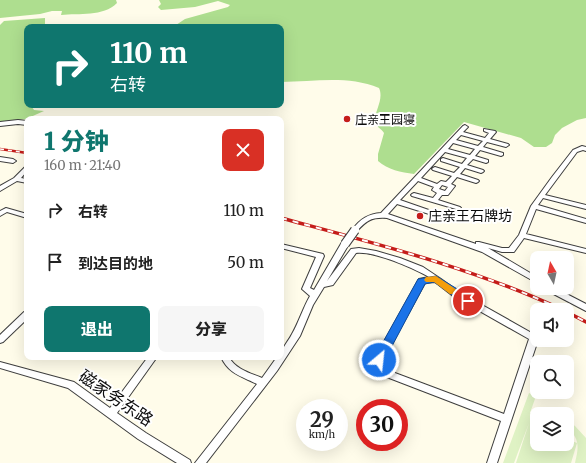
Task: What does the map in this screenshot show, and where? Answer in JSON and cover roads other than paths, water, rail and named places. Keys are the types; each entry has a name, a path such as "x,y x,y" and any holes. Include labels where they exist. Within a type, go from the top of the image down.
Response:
{"street":[{"path":"0,124 24,123"},
{"path":"384,215 465,127"},
{"path":"434,201 440,189 441,183 447,185 493,132 486,130"},
{"path":"460,133 506,145"},
{"path":"452,141 501,154"},
{"path":"471,244 478,243 502,250 511,250 522,235 534,206 541,196 575,151 582,148 586,149"},
{"path":"445,150 486,161"},
{"path":"0,159 13,160"},
{"path":"443,160 481,171"},
{"path":"435,169 476,181"},
{"path":"0,189 16,179 24,171"},
{"path":"16,179 24,180"},
{"path":"418,179 440,189"},
{"path":"414,194 458,208"},
{"path":"541,196 586,207"},
{"path":"396,201 444,217"},
{"path":"534,206 586,221"},
{"path":"0,214 6,210 24,215"},
{"path":"284,353 296,336 315,295 345,244 363,220 374,216 384,215 471,244 485,250 530,276"},
{"path":"522,235 586,251"},
{"path":"284,247 320,256 306,289 315,295"},
{"path":"321,285 330,283 356,250 363,250 418,268 456,294 534,338 492,463"},
{"path":"436,279 422,281 374,369 507,419"},
{"path":"562,295 586,308"},
{"path":"0,340 24,317"},
{"path":"112,414 151,360"},
{"path":"226,360 228,365 233,369 263,382"},
{"path":"200,463 279,360"},
{"name":"磁家务东路","path":"0,365 71,386 186,463"}],"railway":[{"path":"0,149 24,153"},
{"path":"284,219 389,247 460,269 547,303"},
{"path":"574,316 586,322"}],"place":[{"name":"庄亲王园寝","path":"347,119"},
{"name":"庄亲王石牌坊","path":"420,216"}]}
